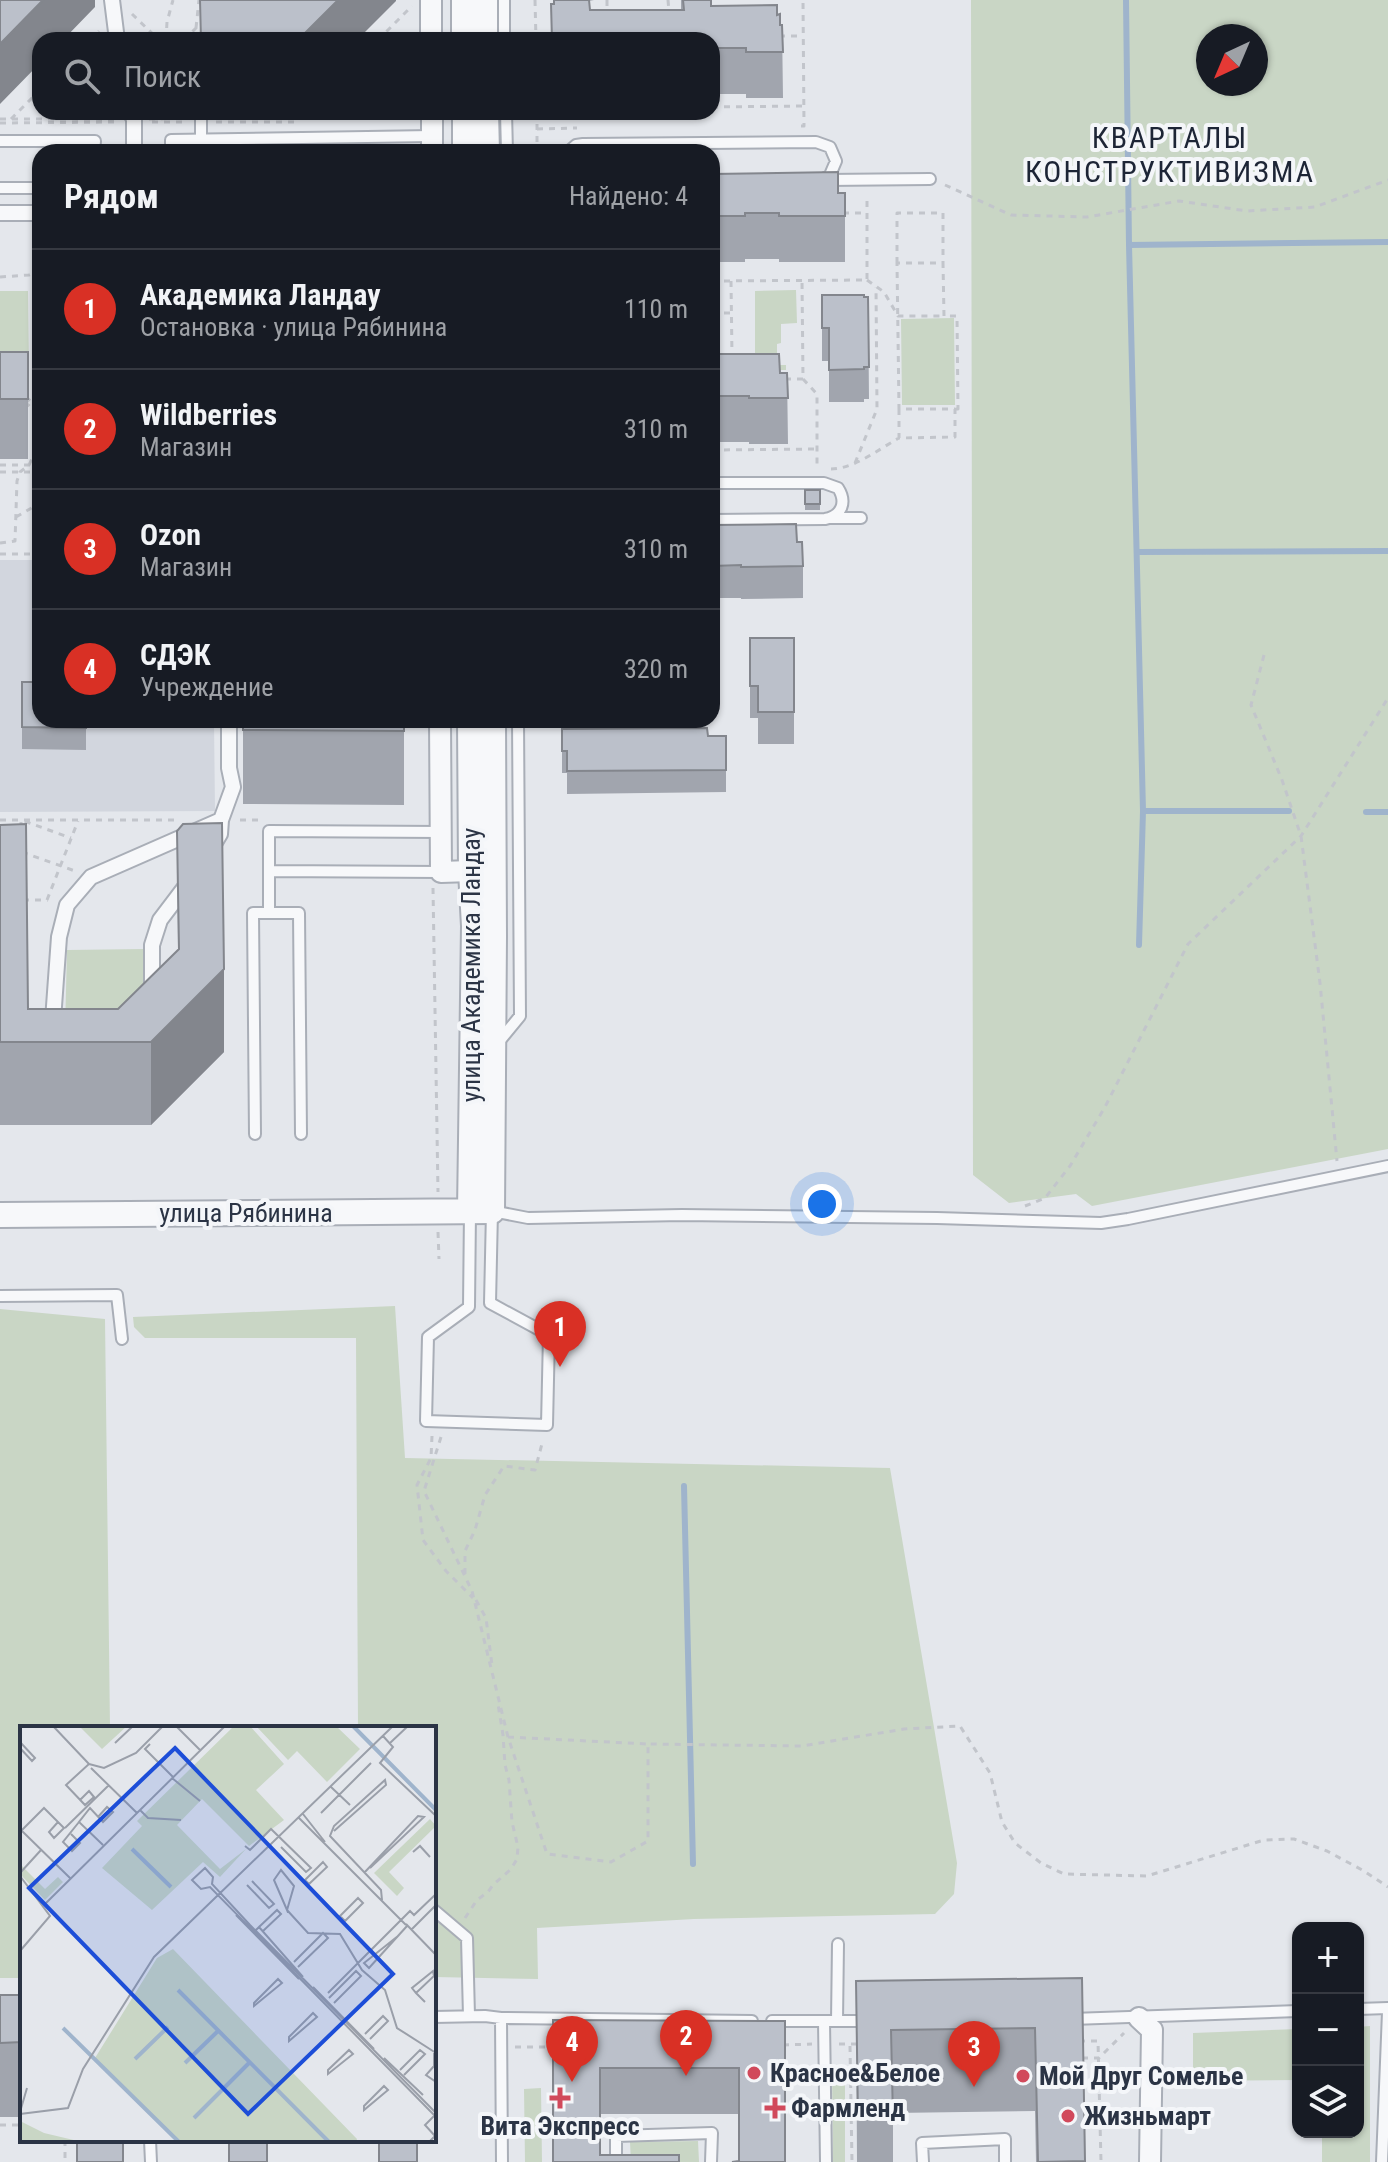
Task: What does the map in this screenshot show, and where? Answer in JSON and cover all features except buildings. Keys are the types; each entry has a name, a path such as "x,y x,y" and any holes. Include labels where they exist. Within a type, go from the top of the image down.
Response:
{"street":[{"path":"112,0 116,32"},
{"path":"464,0 464,32"},
{"path":"485,0 485,32"},
{"path":"421,3 429,32"},
{"path":"132,120 134,144"},
{"path":"465,120 465,144"},
{"path":"486,120 487,144"},
{"path":"0,213 32,213"},
{"path":"221,820 91,877 67,905 59,937 52,1034 58,1047 70,1055 122,1052 143,1033 152,1009 152,945 160,920 201,866 220,834 221,820 233,787 229,768 229,728"},
{"path":"440,728 442,832 437,872 471,871"},
{"name":"улица Академика Ландау","path":"470,728 481,1211"},
{"name":"улица Академика Ландау","path":"481,1211 493,1048 493,728"},
{"name":"улица Рябинина","path":"0,1215 481,1211"},
{"path":"1139,2018 1152,2030 1150,2162"}],"lane":[{"path":"504,0 504,32"},
{"path":"201,120 201,140"},
{"path":"506,120 507,144"},
{"path":"171,144 171,140 430,130"},
{"path":"0,141 95,141 95,144"},
{"path":"583,144 816,142 830,147 836,161 830,175 820,180 930,179"},
{"path":"0,188 32,188"},
{"path":"720,483 831,484 838,488 843,501 842,508 832,518"},
{"path":"720,520 861,518"},
{"path":"493,1048 520,1016 518,728"},
{"path":"269,913 269,831 442,832"},
{"path":"269,871 437,872"},
{"path":"255,1134 253,913 299,913 301,1134"},
{"path":"481,1211 528,1218 682,1215 1101,1223 1388,1166"},
{"path":"481,1211 490,1303 549,1335 547,1425 426,1421 428,1337 469,1307 481,1211"},
{"path":"0,1296 117,1295 122,1339"},
{"path":"436,1912 467,1938 469,2016"},
{"path":"837,2021 838,1944"},
{"path":"1364,2009 1388,2010 1382,2162"},
{"path":"1059,2019 1292,2011"},
{"path":"436,2017 884,2021"},
{"path":"501,2018 502,2162"},
{"path":"824,2021 826,2162"},
{"path":"616,2162 616,2136 712,2133 711,2162"},
{"path":"923,2162 922,2143 1005,2139 1005,2162"},
{"path":"150,2142 151,2162"}],"path":[{"path":"166,32 173,0"},
{"path":"196,28 199,0"},
{"path":"535,0 536,32"},
{"path":"607,0 607,13"},
{"path":"668,0 669,13"},
{"path":"788,127 804,126 803,0"},
{"path":"387,32 421,3"},
{"path":"128,10 151,32"},
{"path":"192,32 205,18"},
{"path":"773,36 803,36"},
{"path":"11,119 32,98"},
{"path":"720,107 804,106"},
{"path":"0,123 66,120"},
{"path":"201,120 430,130"},
{"path":"537,120 537,144"},
{"path":"537,129 584,128"},
{"path":"930,179 1011,215 1087,217 1179,201 1247,211 1315,207 1388,180"},
{"path":"867,188 867,280"},
{"path":"836,213 867,213"},
{"path":"899,438 897,213 943,213 944,316"},
{"path":"897,263 943,263"},
{"path":"0,277 32,274"},
{"path":"802,280 803,379 817,394 817,469"},
{"path":"720,281 867,280 884,292 898,316"},
{"path":"731,281 732,366"},
{"path":"855,464 877,409 876,287"},
{"path":"720,313 731,313"},
{"path":"829,469 855,464 899,438 955,437 955,409 958,409 957,316 898,316"},
{"path":"774,379 803,379"},
{"path":"26,403 32,396"},
{"path":"19,398 32,409"},
{"path":"899,409 955,409"},
{"path":"720,450 817,449"},
{"path":"0,543 15,541 17,481 20,472 32,458"},
{"path":"0,465 29,465"},
{"path":"0,472 32,472"},
{"path":"15,517 32,507"},
{"path":"0,554 32,554"},
{"path":"1264,655 1251,705 1301,836 1320,983 1339,1176"},
{"path":"1023,1207 1045,1198 1070,1166 1105,1107 1188,944 1301,836 1388,698"},
{"path":"21,836 21,820 71,838"},
{"path":"47,900 78,820"},
{"path":"21,864 21,852 91,877"},
{"path":"437,872 439,1259"},
{"path":"22,900 47,900 67,905"},
{"path":"445,1422 424,1491 472,1591 508,1737 547,1854 611,1862 648,1841 648,1744"},
{"path":"467,1938 464,1920 467,1912 511,1869 517,1859 518,1847 512,1822 486,1618 465,1576 465,1551 485,1495 504,1466 535,1470 547,1425"},
{"path":"432,1434 431,1458 417,1485 423,1540 446,1571 476,1601"},
{"path":"508,1737 648,1744 802,1746 904,1729 960,1726 990,1773 1002,1822 1015,1843 1041,1863 1064,1874 1147,1876 1264,1840 1294,1839 1327,1851 1388,1887"},
{"path":"1083,2058 1099,2058 1139,2018"},
{"path":"1067,2041 1098,2041 1101,2162"},
{"path":"850,2044 852,2162"},
{"path":"777,2045 865,2044"},
{"path":"510,2047 557,2047"}],"shaded area":[{"path":"0,560 32,560 32,728 214,728 215,811 0,812"}],"green space":[{"path":"971,0 1388,0 1388,1149 1092,1206 1076,1194 1009,1203 973,1175"},
{"path":"796,290 797,323 781,324 781,343 777,344 777,365 786,365 786,370 755,370 755,291"},
{"path":"0,291 28,291 29,373 0,373"},
{"path":"954,318 955,405 902,405 901,319"},
{"path":"144,949 144,1010 65,1030 67,950"},
{"path":"395,1306 405,1458 890,1468 957,1863 954,1894 935,1914 694,1919 537,1928 538,1979 436,1977 436,1726 358,1726 356,1338 145,1338 134,1327 133,1317"},
{"path":"0,1309 105,1319 110,1726 20,1726 20,1978 0,1978"},
{"path":"1364,2026 1370,2026 1370,2162 1322,2162 1322,2138 1364,2138"},
{"path":"1292,2029 1292,2080 1193,2081 1193,2033"},
{"path":"832,2070 845,2070 845,2162 833,2162"},
{"path":"541,2088 542,2162 525,2162 524,2089"},
{"path":"698,2141 699,2162 631,2162 630,2142"}],"waterway":[{"path":"1126,0 1143,811 1139,945"},
{"path":"1129,245 1388,242"},
{"path":"1137,552 1388,551"},
{"path":"1143,811 1289,811"},
{"path":"1366,812 1388,812"},
{"path":"684,1486 693,1864"}],"place":[{"name":"Академика Ландау","path":"560,1367"},
{"name":"Красное&Белое","path":"754,2073"},
{"name":"Wildberries","path":"686,2076"},
{"name":"Мой Друг Сомелье","path":"1023,2076"},
{"name":"СДЭК","path":"572,2082"},
{"name":"Ozon","path":"974,2087"},
{"name":"Вита Экспресс","path":"560,2098"},
{"name":"Фармленд","path":"775,2108"},
{"name":"Жизньмарт","path":"1068,2116"}],"district":[{"name":"КВАРТАЛЫ КОНСТРУКТИВИЗМА","path":"1170,154"}]}
